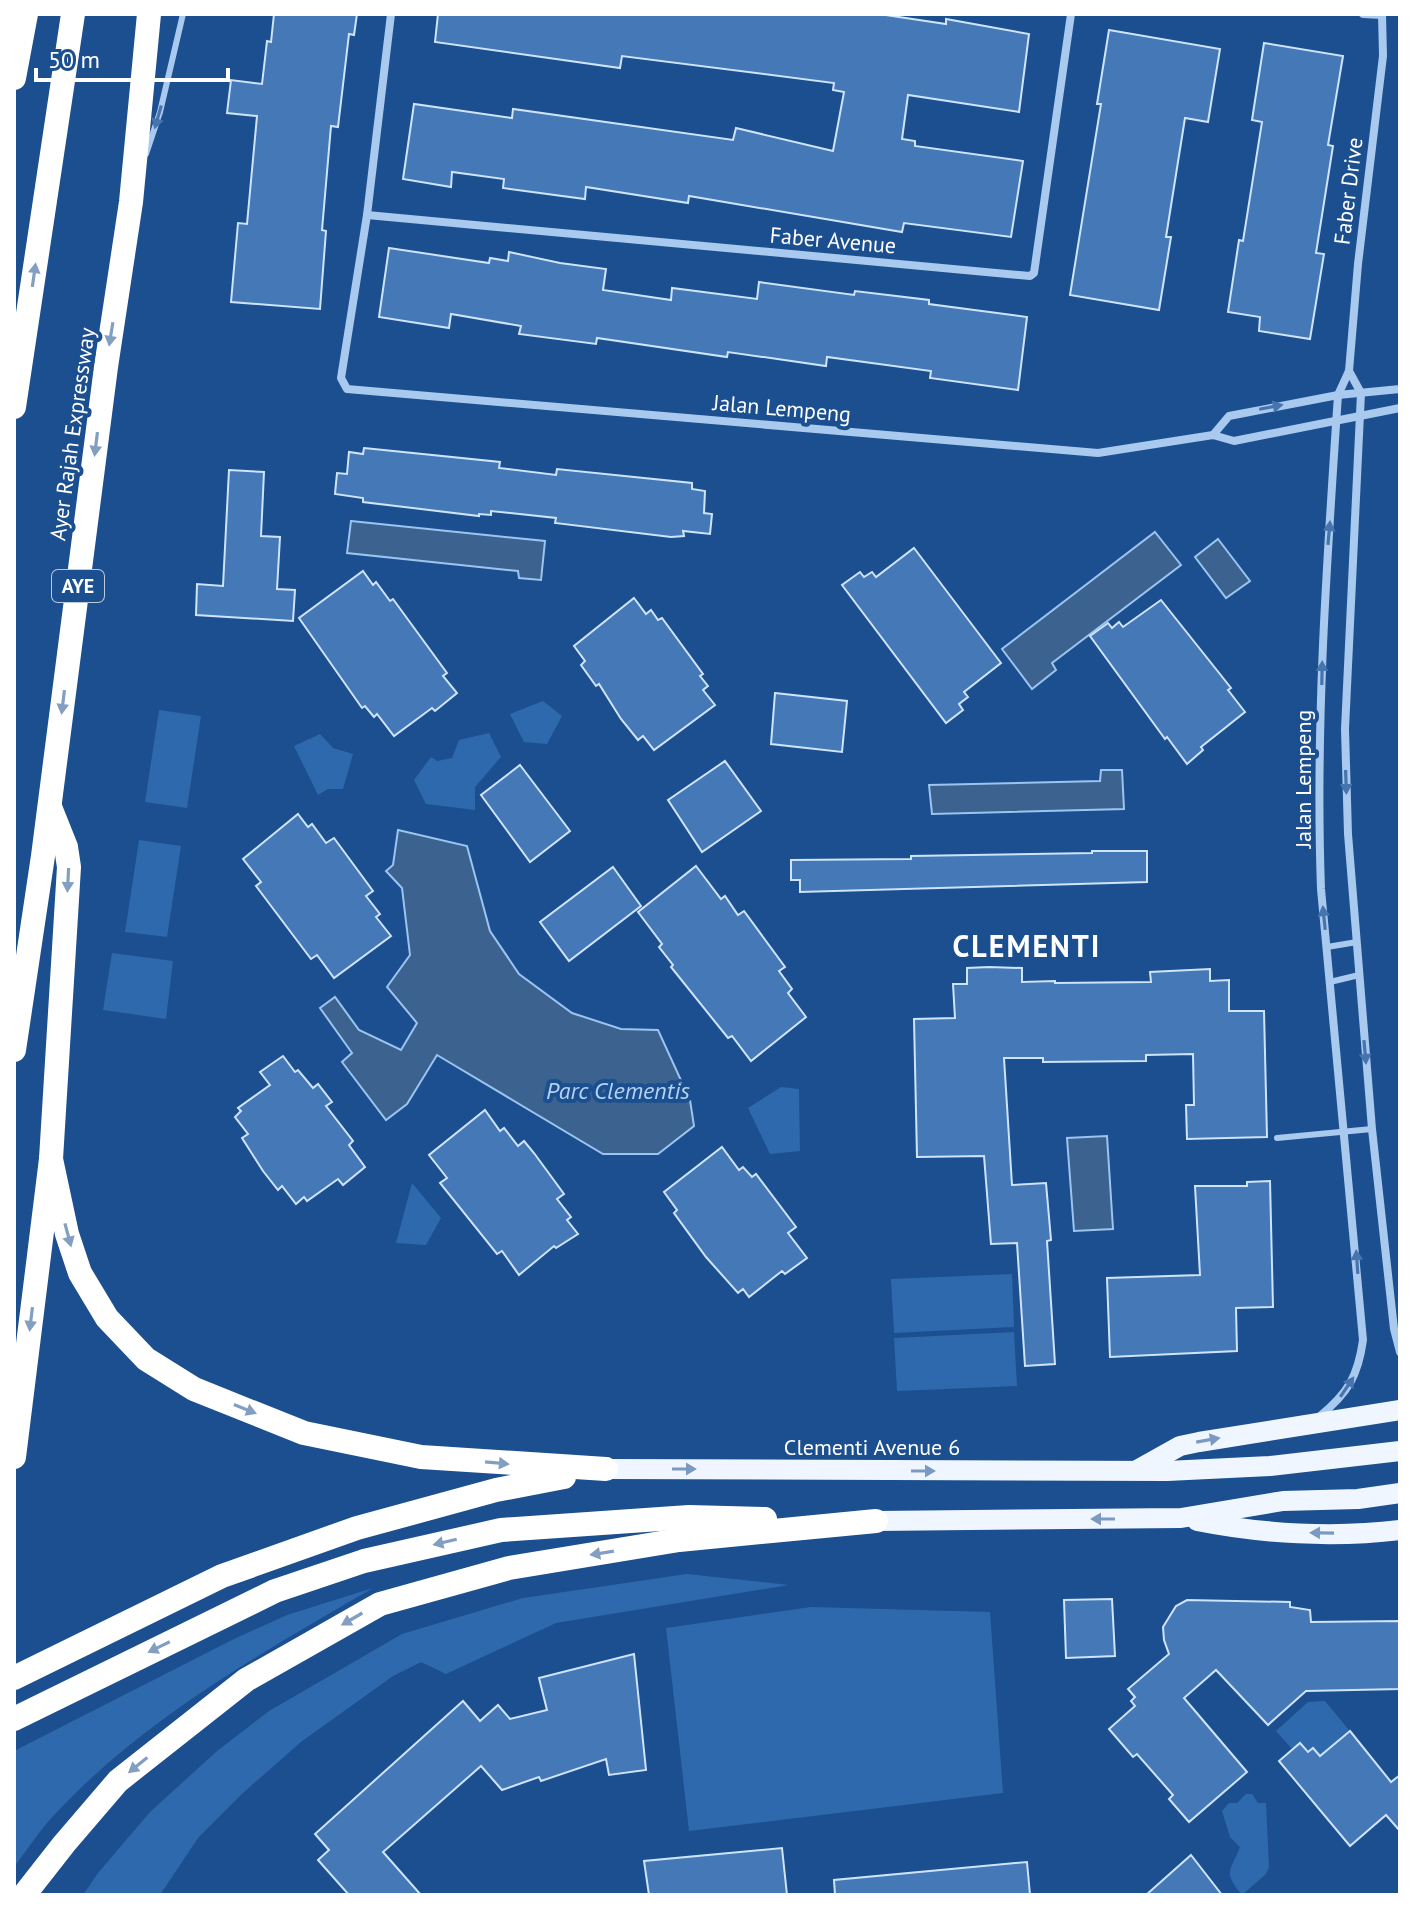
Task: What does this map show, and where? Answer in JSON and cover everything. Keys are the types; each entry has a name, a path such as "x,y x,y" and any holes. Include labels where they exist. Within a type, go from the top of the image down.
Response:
{"highway":[{"path":"14,78 26,14"},
{"path":"14,407 73,14"},
{"name":"Ayer Rajah Expressway","path":"14,1050 131,202 149,14"},
{"path":"14,1457 51,1159 69,867 66,847 50,805"},
{"path":"51,1159 67,1234 80,1273 107,1318 146,1359 194,1389 304,1433 421,1457 606,1469"},
{"path":"14,1678 222,1576 357,1528 496,1490 606,1469"},
{"path":"14,1719 275,1591 364,1561 501,1530 689,1517 876,1521"},
{"path":"24,1895 118,1781 246,1680 380,1604 509,1568 679,1540 876,1521"}],"main road":[{"name":"Clementi Avenue 6","path":"1137,1470 1180,1446 1400,1410"},
{"name":"Clementi Avenue 6","path":"606,1469 1137,1470 1270,1466 1400,1451"},
{"path":"876,1521 1181,1518 1283,1501 1358,1499 1400,1493"},
{"path":"1181,1518 1277,1532 1370,1534 1400,1530"}],"street":[{"path":"367,215 391,14"},
{"name":"Faber Avenue","path":"367,215 1030,276 1034,273 1071,14"},
{"name":"Faber Drive","path":"1337,420 1338,395 1349,371 1358,264 1383,56 1382,15 1363,14"},
{"name":"Jalan Lempeng","path":"367,215 341,378 347,389 1098,453 1213,435 1234,441 1400,408"},
{"path":"1349,371 1361,393 1359,415"},
{"name":"Jalan Lempeng","path":"1213,435 1229,416 1338,395 1400,389"},
{"name":"Jalan Lempeng","path":"1359,415 1345,729 1348,834 1372,1129 1394,1329 1400,1352"},
{"name":"Jalan Lempeng","path":"1313,1422 1350,1386 1359,1368 1363,1340 1321,889 1319,834 1323,611 1337,420"}],"lane":[{"path":"131,202 160,112 183,14"},
{"path":"1327,947 1357,942"},
{"path":"1330,982 1359,975"},
{"path":"1277,1138 1372,1129"}],"shaded area":[{"path":"543,701 562,716 547,744 524,742 510,714"},
{"path":"159,710 201,716 187,808 145,802"},
{"path":"489,733 501,757 475,787 475,810 426,804 414,780 431,757 437,761 452,758 459,740"},
{"path":"320,734 333,748 353,754 343,789 328,789 318,795 294,746"},
{"path":"139,840 181,846 167,937 125,932"},
{"path":"112,953 173,961 166,1019 103,1010"},
{"path":"781,1087 799,1089 800,1151 770,1154 748,1108"},
{"path":"412,1183 441,1218 426,1245 396,1243"},
{"path":"1012,1274 1014,1327 894,1333 891,1279"},
{"path":"1014,1332 1017,1386 897,1391 894,1338"},
{"path":"687,1574 789,1585 556,1623 446,1674 421,1662 393,1676 301,1742 243,1793 198,1838 160,1895 83,1895 150,1812 217,1751 269,1711 402,1634 523,1598"},
{"path":"373,1588 243,1665 159,1722 82,1787 47,1823 14,1867 14,1751 234,1639 287,1615"},
{"path":"811,1607 990,1612 1003,1793 689,1831 666,1628"},
{"path":"1325,1701 1349,1730 1320,1755 1313,1747 1309,1751 1300,1742 1292,1749 1276,1731 1308,1702"},
{"path":"1246,1794 1252,1794 1258,1803 1266,1803 1269,1867 1266,1874 1242,1895 1230,1876 1240,1847 1230,1837 1222,1811 1229,1803 1237,1803"}],"water":[{"path":"351,521 545,541 541,580 519,578 518,571 347,553"},
{"path":"1155,532 1181,565 1052,663 1056,670 1032,689 1002,649"},
{"path":"1218,539 1250,581 1226,598 1195,557"},
{"path":"1101,770 1122,770 1124,809 932,814 929,785 1100,781"},
{"name":"Parc Clementis","path":"398,830 467,846 490,931 519,974 572,1013 621,1029 658,1030 690,1100 694,1126 658,1154 603,1154 437,1055 407,1104 386,1120 342,1062 352,1053 320,1008 335,997 359,1030 401,1050 417,1023 387,987 410,955 402,888 386,871 393,865"},
{"path":"1107,1136 1113,1229 1074,1231 1067,1138"}],"building":[{"path":"274,14 357,14 354,35 349,34 338,127 331,126 322,230 326,231 320,309 231,302 238,223 247,224 257,116 227,113 231,80 262,84"},
{"path":"438,14 879,14 946,24 946,19 1029,34 1019,112 908,95 902,139 915,141 915,146 1023,161 1011,237 904,223 902,232 689,196 688,203 586,187 585,199 503,188 504,179 452,172 451,187 403,179 414,104 512,118 513,109 733,140 736,128 833,151 844,92 833,90 834,83 622,56 620,68 435,42"},
{"path":"1109,30 1220,49 1208,122 1185,118 1166,237 1171,237 1159,310 1070,295 1101,104 1097,104"},
{"path":"1264,43 1343,56 1328,145 1333,146 1316,253 1324,254 1310,339 1259,331 1260,317 1228,312 1262,122 1252,120"},
{"path":"389,248 489,263 490,258 508,261 509,252 606,269 603,290 671,300 672,288 757,299 759,282 854,295 855,291 929,300 929,304 1027,317 1018,390 930,378 931,371 827,357 826,366 728,352 727,357 597,338 596,344 519,334 521,326 451,314 449,328 379,317"},
{"path":"364,448 500,462 499,468 556,475 557,469 692,483 692,489 705,491 704,513 712,514 710,534 683,531 684,536 671,537 555,523 556,518 491,511 491,515 479,516 363,502 363,498 335,494 337,473 347,474 349,452 363,454"},
{"path":"229,470 264,472 261,536 280,537 277,589 295,590 293,621 196,615 197,584 223,586"},
{"path":"914,548 1001,663 964,692 968,697 959,704 963,710 946,723 842,585 860,572 864,577 872,572 876,577"},
{"path":"363,571 390,601 393,599 447,673 443,676 457,693 435,711 432,708 394,736 377,714 374,717 365,706 362,708 299,618"},
{"path":"634,598 646,614 651,610 658,620 662,618 703,674 700,676 708,686 703,690 715,705 654,750 643,736 638,740 621,719 599,684 596,686 581,665 585,661 574,646"},
{"path":"1161,600 1231,688 1228,690 1245,712 1201,747 1203,750 1187,764 1167,737 1165,739 1090,636 1108,623 1112,628 1119,622 1123,627"},
{"path":"775,693 847,701 842,752 771,744"},
{"path":"725,761 761,811 702,852 668,800"},
{"path":"520,765 570,831 530,862 481,795"},
{"path":"298,814 308,827 312,824 326,843 334,838 373,891 366,896 380,914 376,917 391,936 334,978 317,955 311,959 256,886 261,882 243,859"},
{"path":"1147,851 1147,882 800,892 800,880 791,880 791,860 911,859 911,856"},
{"path":"696,866 721,899 725,896 738,915 744,911 785,967 779,971 792,989 788,993 806,1017 751,1061 732,1036 728,1038 671,967 673,965 659,947 662,944 638,912"},
{"path":"613,867 641,906 569,961 540,922"},
{"path":"967,968 1022,968 1022,982 1055,983 1151,982 1150,972 1210,969 1210,981 1229,980 1229,1011 1264,1011 1267,1137 1187,1139 1186,1105 1194,1105 1193,1054 1146,1055 1146,1061 1043,1062 1043,1058 1004,1058 1012,1185 1046,1183 1055,1364 1025,1366 1017,1243 991,1244 984,1156 917,1157 914,1019 955,1018 953,984 967,984"},
{"path":"283,1056 313,1088 318,1084 332,1102 326,1106 353,1141 349,1145 365,1167 343,1185 338,1179 307,1201 304,1197 296,1204 282,1186 278,1190 263,1171 242,1138 248,1134 235,1117 241,1111 238,1108 270,1085 260,1072"},
{"path":"485,1110 500,1131 504,1128 518,1146 524,1141 534,1153 564,1194 557,1199 571,1217 567,1220 578,1234 556,1248 554,1246 519,1275 502,1251 497,1254 440,1183 447,1178 429,1155"},
{"path":"722,1147 739,1170 743,1167 752,1177 756,1174 796,1227 788,1233 807,1258 785,1274 782,1271 749,1297 743,1289 738,1293 706,1257 674,1213 677,1210 664,1192"},
{"path":"1270,1181 1273,1307 1236,1308 1237,1351 1110,1357 1107,1278 1200,1275 1195,1186 1247,1186 1247,1182"},
{"path":"1112,1599 1115,1656 1066,1658 1064,1600"},
{"path":"1187,1600 1290,1602 1290,1607 1310,1610 1311,1622 1400,1621 1400,1689 1306,1691 1268,1725 1216,1670 1184,1698 1247,1772 1189,1822 1169,1799 1173,1795 1137,1754 1133,1757 1109,1729 1135,1706 1131,1701 1135,1697 1128,1689 1169,1654 1163,1627 1176,1606"},
{"path":"634,1654 646,1770 609,1775 606,1759 541,1781 539,1777 502,1790 481,1766 383,1852 421,1895 349,1895 318,1860 329,1850 315,1834 463,1701 480,1721 498,1705 510,1719 547,1710 539,1678"},
{"path":"1350,1731 1391,1782 1400,1775 1400,1831 1386,1815 1350,1846 1279,1761 1300,1743 1308,1752 1313,1748 1320,1756"},
{"path":"782,1848 787,1895 649,1895 644,1861"},
{"path":"1191,1855 1222,1895 1146,1895"},
{"path":"1027,1862 1030,1895 835,1895 834,1880"}],"district":[{"name":"CLEMENTI","path":"1027,947"}]}
